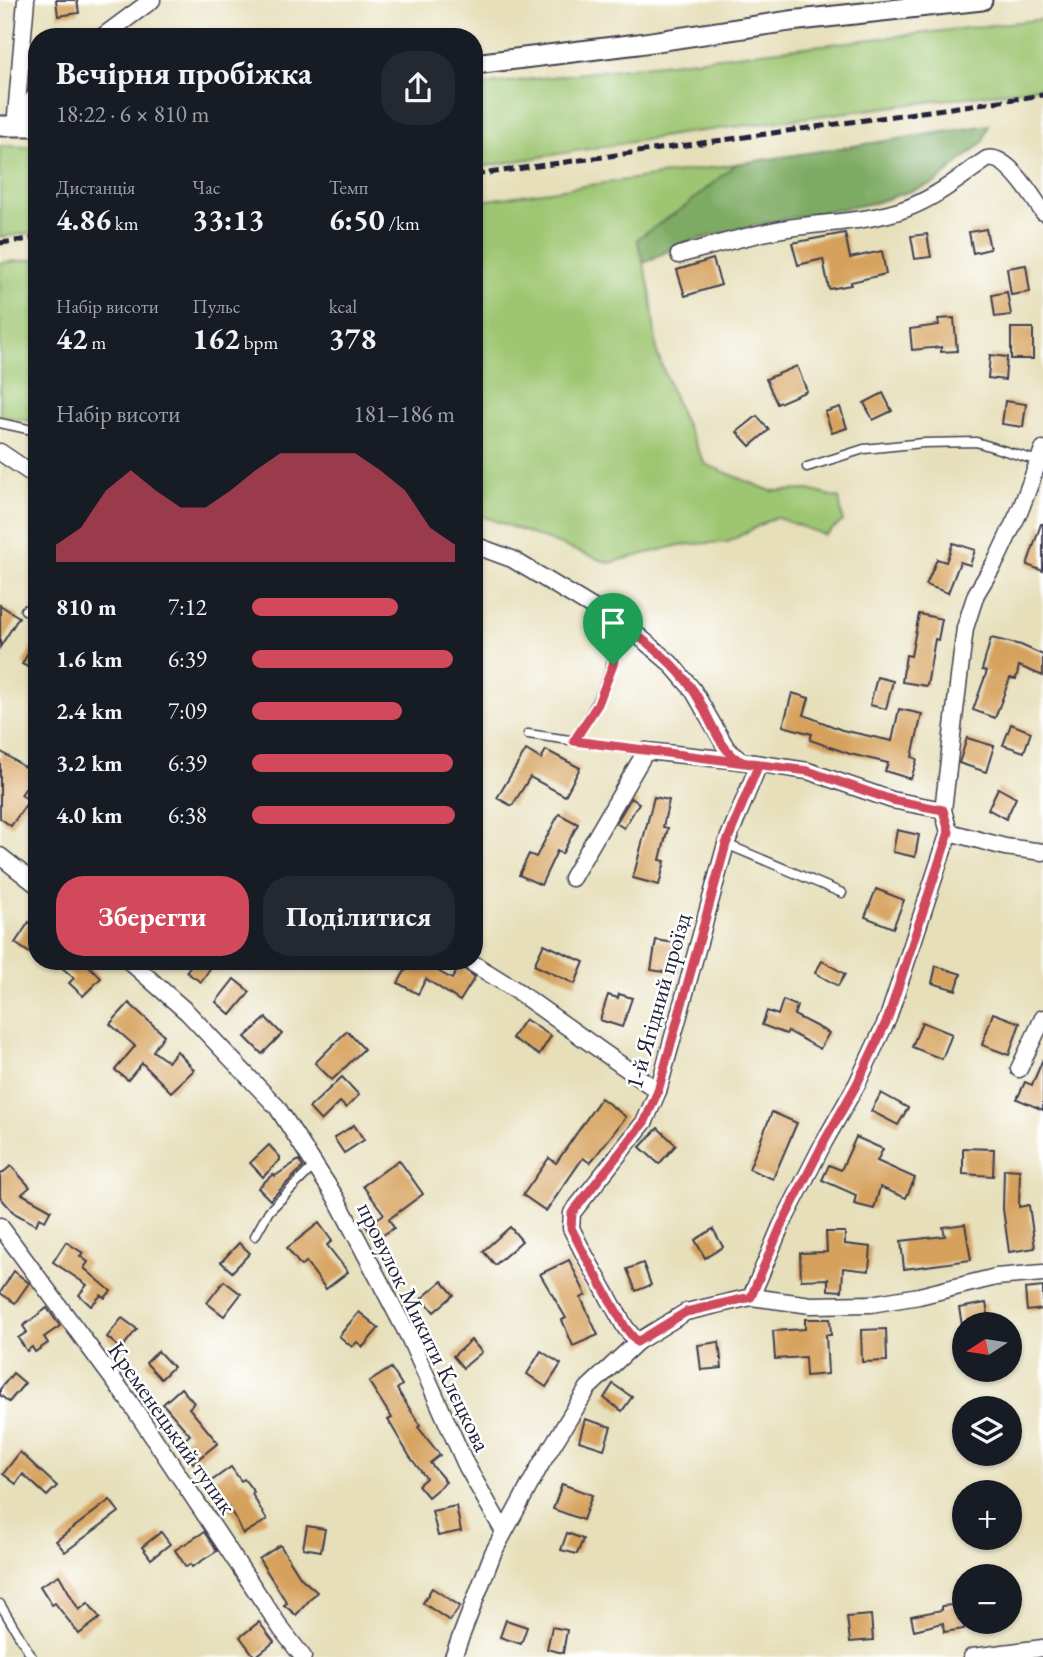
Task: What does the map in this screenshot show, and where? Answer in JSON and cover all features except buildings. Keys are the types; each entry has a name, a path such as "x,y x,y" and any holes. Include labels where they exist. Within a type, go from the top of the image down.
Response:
{"street":[{"path":"8,127 26,0"},
{"path":"114,28 152,0"},
{"path":"483,63 638,44 790,21 982,0"},
{"path":"8,127 28,104"},
{"path":"8,127 28,127"},
{"path":"679,255 723,242 903,209 937,195 987,159 994,157 1001,159 1043,212"},
{"path":"0,452 28,471"},
{"path":"751,1297 781,1226 857,1084 888,1018 949,832 943,810 965,628 976,594 1002,548 1041,455"},
{"path":"483,548 512,559 635,634 670,663 693,690 727,750 741,761"},
{"path":"572,878 646,751 808,771 892,800 943,810"},
{"name":"1-й Ягідний проїзд","path":"637,1342 625,1327 583,1252 571,1228 572,1213 645,1121 658,1091 726,844 759,764"},
{"path":"949,832 1005,847 1043,852"},
{"path":"0,856 28,878"},
{"name":"провулок Микити Клєцкова","path":"139,970 187,1012 277,1107 336,1198 409,1336 466,1465 504,1532"},
{"path":"483,970 658,1091"},
{"path":"1018,1069 1043,1018"},
{"name":"Кременецький тупик","path":"0,1226 129,1401 282,1630 303,1657"},
{"path":"453,1657 493,1553 541,1464 587,1388 637,1342 686,1312 751,1297 811,1305 871,1304 996,1278 1043,1273"},
{"path":"972,1657 1043,1648"}],"lane":[{"path":"0,423 28,429"},
{"path":"807,467 864,449 923,443 976,442 1041,455"},
{"path":"574,741 598,704 613,665 620,624"},
{"path":"528,734 646,751"},
{"path":"726,844 842,893"},
{"path":"255,1236 269,1210 314,1165"},
{"path":"0,1604 32,1657"}],"green space":[{"path":"1043,19 1043,87 679,134 483,167 483,85"},
{"path":"989,125 983,142 935,183 874,203 784,219 686,242 644,263 637,239 686,206 736,164"},
{"path":"0,146 28,147 28,233 0,237"},
{"path":"736,164 686,206 637,239 650,288 657,353 681,415 705,464 771,491 809,490 839,498 843,521 825,535 775,517 728,542 680,545 609,563 483,516 483,201"},
{"path":"28,260 28,421 0,416 0,263"}],"railway":[{"path":"483,174 1043,95"},
{"path":"0,243 28,239"}],"route":[{"path":"613,665 598,704 574,741 741,761 808,771 892,800 943,810 949,832 888,1018 857,1084 781,1226 751,1297 686,1312 637,1342 625,1327 583,1252 571,1228 572,1213 645,1121 658,1091 726,844 759,764 741,761 727,750 693,690 670,663 620,624 613,665"}]}
